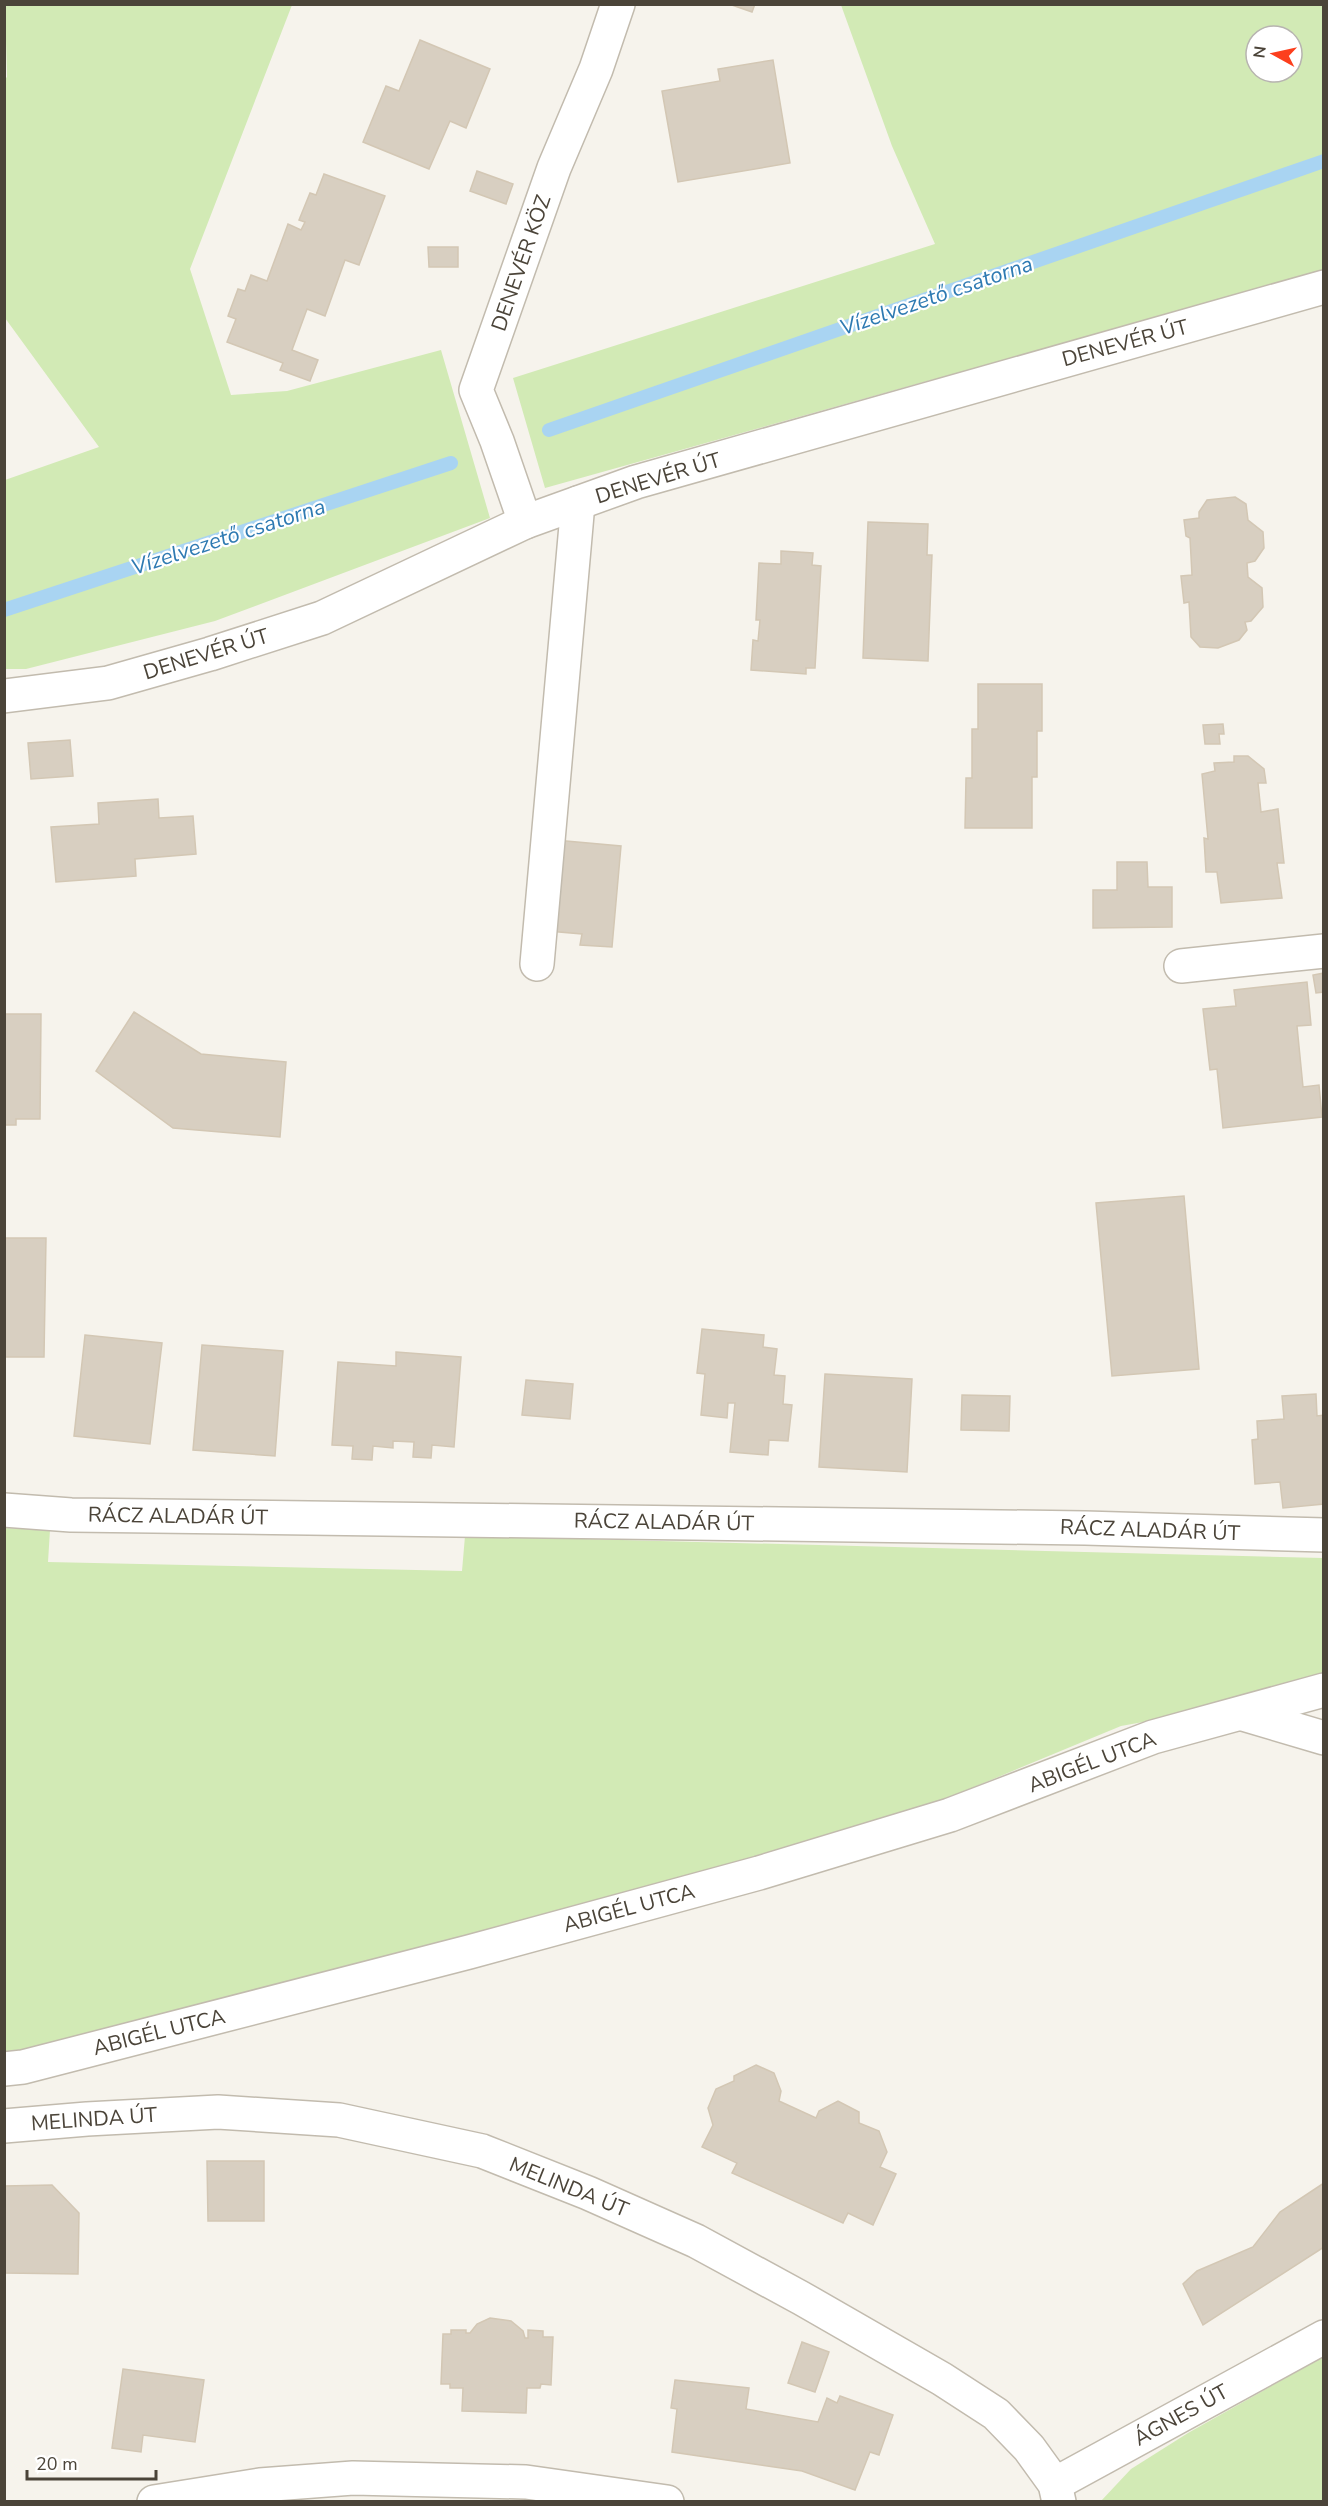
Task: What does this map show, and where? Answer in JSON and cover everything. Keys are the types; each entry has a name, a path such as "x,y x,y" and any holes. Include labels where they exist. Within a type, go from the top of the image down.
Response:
{"street":[{"name":"DENEVÉR KÖZ","path":"525,522 497,441 476,390 554,168 596,69 618,4"},
{"name":"DENEVÉR ÚT","path":"4,696 108,682 210,654 322,618 525,522 636,482 1323,287"},
{"path":"537,964 578,503"},
{"path":"1181,966 1323,951"},
{"name":"RÁCZ ALADÁR ÚT","path":"4,1510 71,1515 1085,1528 1323,1535"},
{"path":"1243,1714 1323,1690"},
{"path":"1243,1714 1323,1738"},
{"name":"ABIGÉL UTCA","path":"4,2069 23,2067 205,2020 759,1873 950,1815 1153,1737 1243,1714"},
{"name":"MELINDA ÚT","path":"4,2126 218,2112 339,2120 482,2151 588,2193 696,2241 942,2379 996,2414 1029,2448 1057,2493"},
{"name":"ÁGNES ÚT","path":"1057,2493 1323,2337"},
{"path":"156,2501 260,2486 353,2478 526,2482 667,2502"}],"green space":[{"path":"5,4 292,5 190,269 231,395 287,391 441,350 490,518 215,621 26,669 5,669 5,480 99,447 5,318 4,80 7,77"},
{"path":"841,5 1323,5 1323,287 1132,340 931,380 545,488 513,378 935,244 892,146"},
{"path":"5,1528 50,1530 48,1562 462,1571 465,1536 1323,1558 1323,1679 1254,1702 1121,1726 926,1807 695,1875 5,2069"},
{"path":"1323,2357 1323,2501 1101,2501 1131,2469 1188,2433"}],"building":[{"path":"729,4 755,4 752,12"},
{"path":"420,40 490,69 466,128 450,121 429,169 363,142 386,86 399,91"},
{"path":"773,60 790,163 678,182 662,91 720,81 718,69"},
{"path":"477,171 513,184 506,204 470,191"},
{"path":"324,174 385,196 359,265 345,260 325,316 307,309 292,350 318,360 310,381 280,370 283,363 227,342 236,319 228,316 238,289 245,291 251,275 267,281 288,224 301,230 305,222 299,220 310,193 316,195"},
{"path":"428,247 458,247 458,267 429,267"},
{"path":"1235,497 1246,504 1248,520 1263,532 1264,548 1255,561 1247,563 1248,577 1262,588 1263,607 1251,621 1245,622 1247,630 1239,640 1218,648 1200,647 1191,637 1189,602 1184,603 1181,576 1192,575 1190,538 1186,536 1184,520 1199,518 1199,512 1207,500"},
{"path":"868,522 928,524 927,555 932,555 928,661 863,658"},
{"path":"781,551 813,553 812,565 821,566 815,668 806,668 806,674 751,670 753,640 758,641 760,620 756,620 759,563 781,564"},
{"path":"978,684 1042,684 1042,731 1037,731 1037,777 1032,777 1032,828 965,828 966,778 972,778 972,729 978,729"},
{"path":"1223,724 1224,734 1219,734 1220,744 1205,744 1203,725"},
{"path":"70,740 73,776 31,779 28,743"},
{"path":"1234,756 1248,756 1264,769 1266,783 1258,783 1261,812 1278,809 1284,863 1277,863 1282,898 1221,903 1217,872 1206,872 1204,838 1208,839 1202,774 1215,771 1214,763 1234,762"},
{"path":"158,799 159,818 193,816 196,854 135,859 136,876 56,882 51,827 99,824 98,803"},
{"path":"555,840 621,846 612,947 580,945 582,934 548,931"},
{"path":"1117,862 1147,862 1148,887 1172,887 1172,927 1093,928 1093,890 1117,890"},
{"path":"1324,973 1324,992 1316,993 1313,975"},
{"path":"1307,982 1311,1025 1297,1026 1303,1087 1319,1085 1322,1117 1223,1128 1217,1069 1210,1070 1203,1009 1236,1006 1234,990"},
{"path":"134,1012 201,1054 286,1062 280,1137 173,1128 96,1071"},
{"path":"4,1014 41,1014 40,1119 16,1119 16,1125 4,1125"},
{"path":"1184,1196 1199,1369 1112,1376 1096,1203"},
{"path":"4,1238 46,1238 44,1357 4,1357"},
{"path":"702,1329 764,1335 763,1347 777,1349 774,1375 785,1376 783,1404 792,1405 788,1441 769,1440 768,1455 730,1452 735,1403 728,1403 727,1418 701,1415 705,1374 697,1373"},
{"path":"85,1335 162,1343 150,1444 74,1436"},
{"path":"202,1345 283,1351 275,1456 193,1450"},
{"path":"396,1352 461,1357 454,1447 432,1445 431,1458 413,1457 414,1442 393,1441 393,1448 373,1446 372,1460 352,1459 353,1446 332,1445 338,1362 396,1366"},
{"path":"825,1374 912,1379 907,1472 819,1467"},
{"path":"526,1380 573,1384 570,1419 522,1415"},
{"path":"1316,1394 1317,1416 1324,1415 1324,1504 1283,1508 1280,1482 1255,1484 1252,1440 1258,1439 1257,1421 1284,1419 1282,1396"},
{"path":"962,1395 1010,1396 1009,1431 961,1430"},
{"path":"756,2065 774,2073 781,2091 779,2101 816,2118 819,2111 838,2101 859,2112 859,2123 879,2131 887,2152 880,2167 896,2174 873,2225 848,2213 843,2223 732,2173 737,2163 702,2147 713,2125 708,2108 716,2089 734,2081 734,2076"},
{"path":"207,2161 264,2161 264,2221 208,2221"},
{"path":"1324,2183 1324,2247 1203,2325 1183,2284 1197,2271 1253,2247 1280,2212"},
{"path":"52,2185 79,2213 78,2274 4,2273 4,2186"},
{"path":"490,2318 511,2321 523,2331 525,2338 528,2338 528,2330 543,2331 543,2337 553,2337 551,2385 541,2384 540,2388 527,2388 526,2413 462,2411 463,2388 450,2388 450,2384 441,2384 443,2334 451,2334 451,2330 466,2330 466,2333 470,2333 477,2324"},
{"path":"802,2342 829,2352 815,2392 788,2383"},
{"path":"123,2369 204,2380 195,2442 143,2435 141,2452 112,2448"},
{"path":"675,2380 749,2388 746,2409 818,2422 827,2398 837,2403 840,2396 893,2415 879,2455 870,2452 855,2490 802,2471 672,2452 677,2409 671,2408"}],"waterway":[{"name":"Vízelvezető csatorna","path":"549,430 1324,161"},
{"name":"Vízelvezető csatorna","path":"4,610 451,463"}]}
